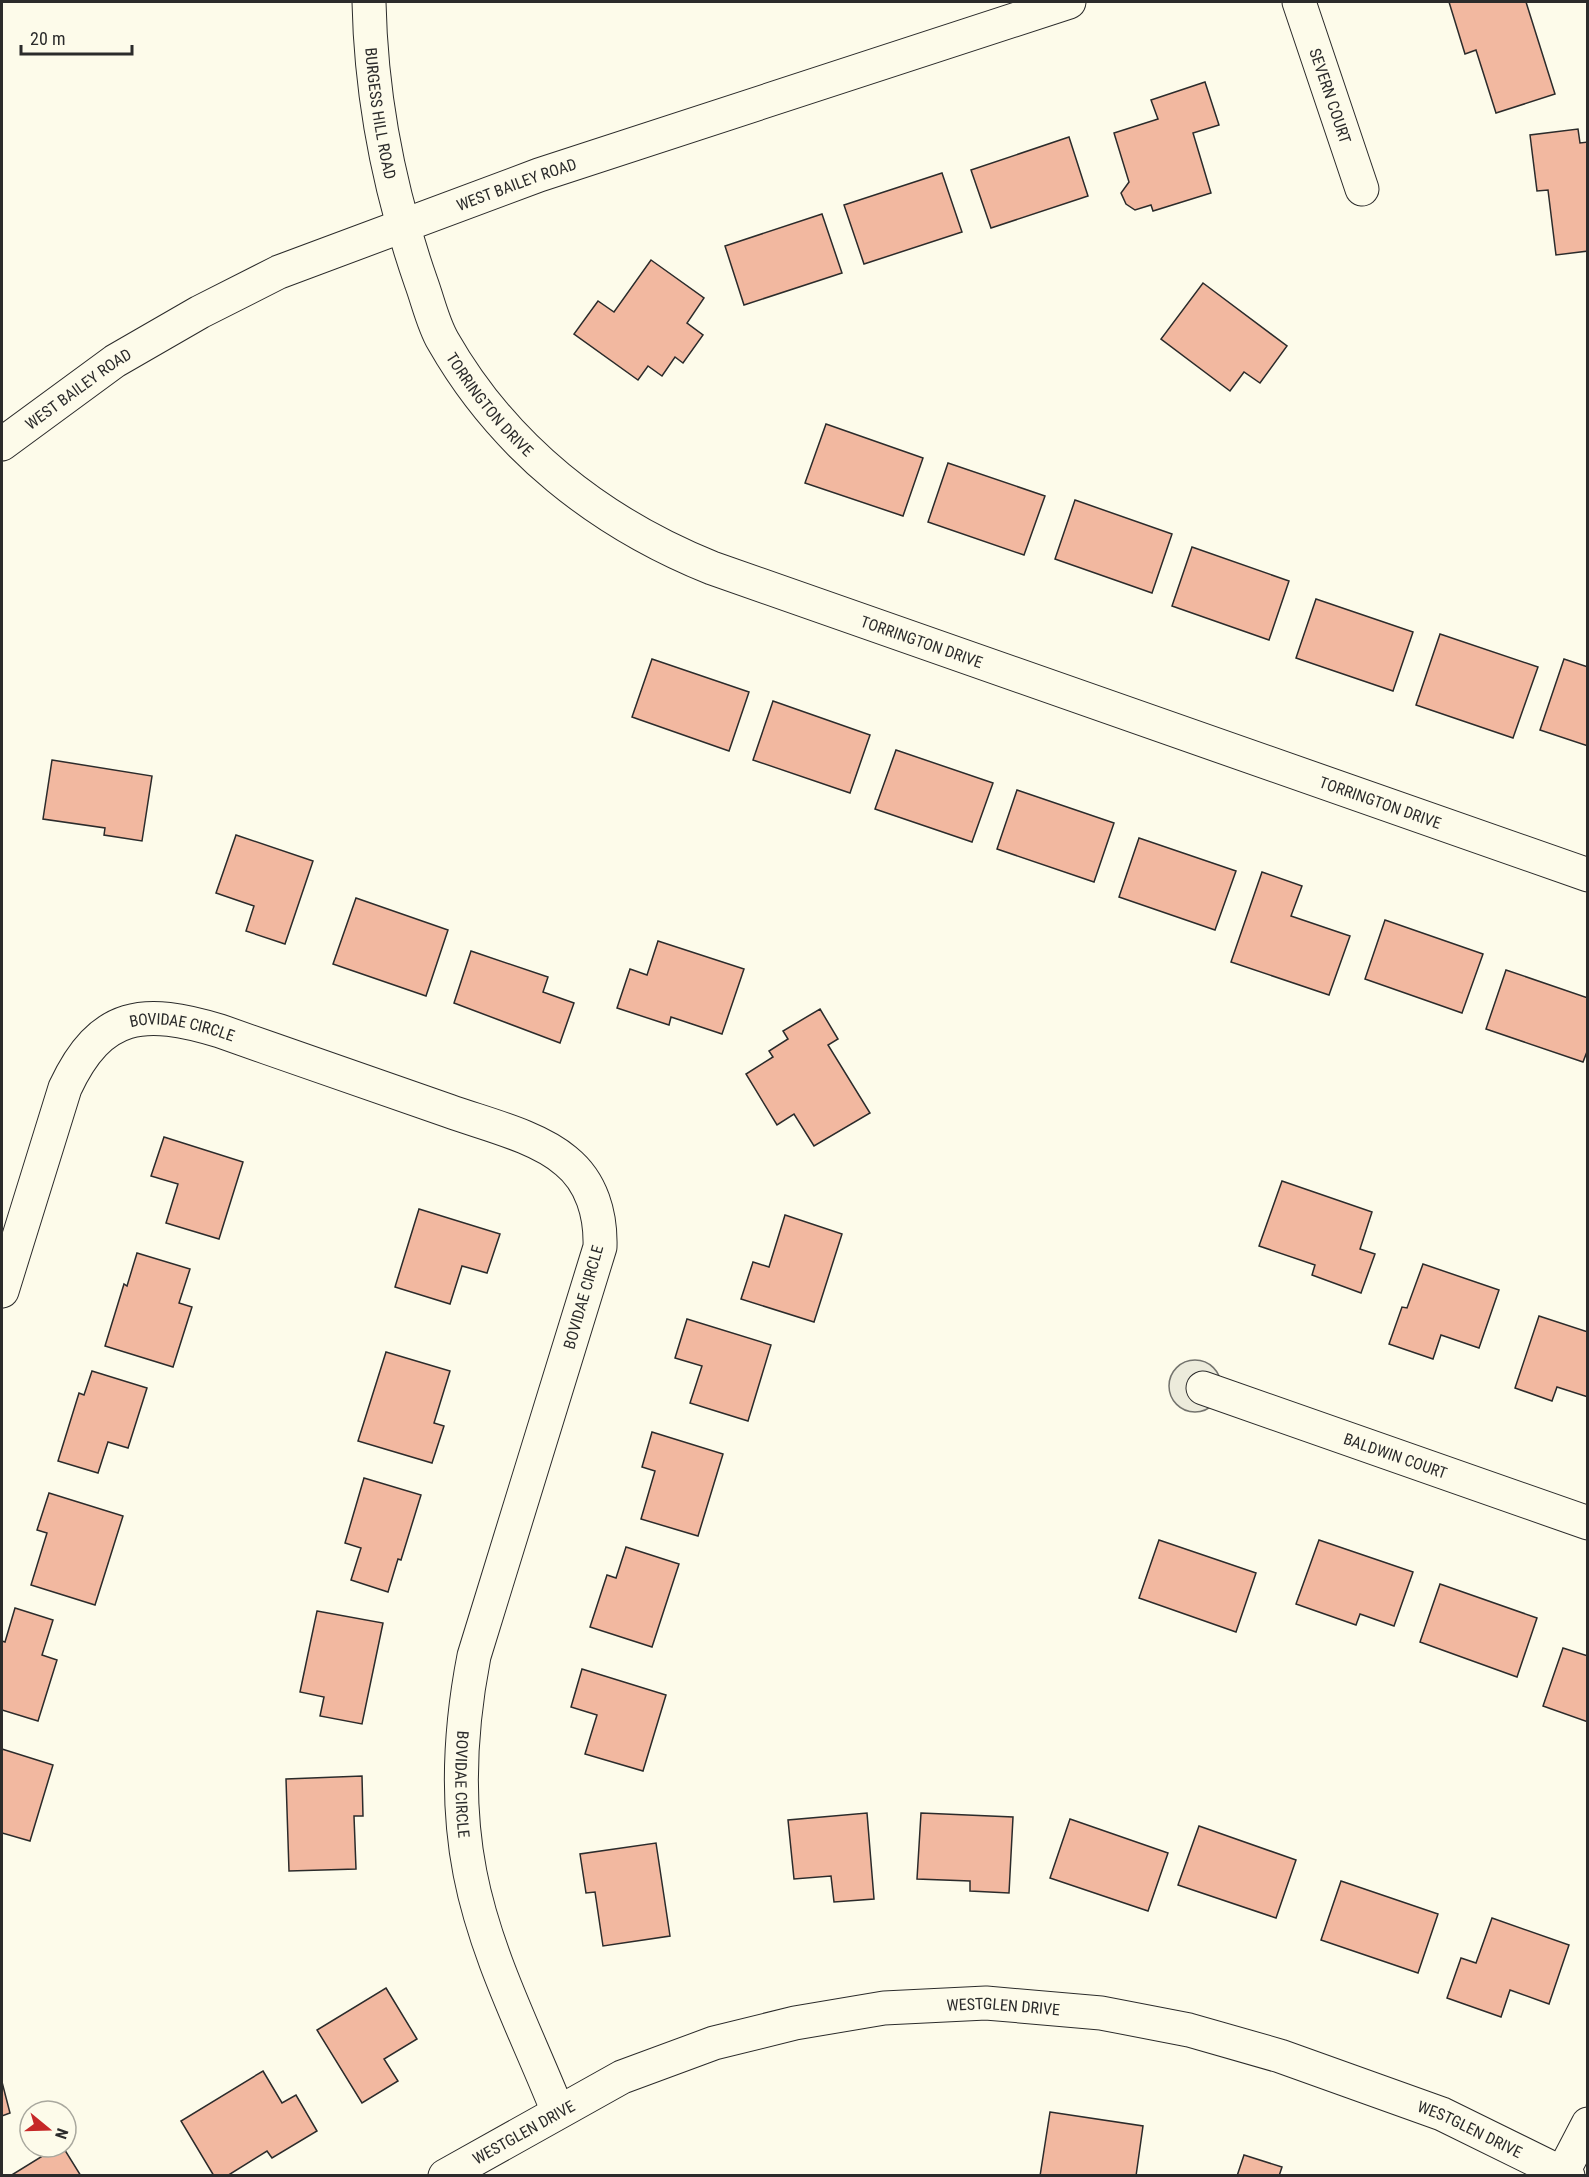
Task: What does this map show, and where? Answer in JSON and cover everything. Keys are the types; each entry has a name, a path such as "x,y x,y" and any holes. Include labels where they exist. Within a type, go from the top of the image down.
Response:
{"street":[{"name":"BURGESS HILL ROAD","path":"369,2 376,103 384,153 401,226"},
{"name":"WEST BAILEY ROAD","path":"2,444 115,361 200,312 279,272 539,175 1069,2"},
{"name":"SEVERN COURT","path":"1299,2 1362,189"},
{"name":"TORRINGTON DRIVE","path":"401,226 441,339 464,375 516,439 547,469 585,500 621,524 677,554 712,568 1587,875"},
{"name":"BOVIDAE CIRCLE","path":"2,1291 65,1088 76,1066 103,1033 129,1021 152,1018 186,1021 220,1031 504,1131 554,1151 580,1175 596,1208 600,1224 600,1247 474,1656 466,1701 461,1755 463,1823 470,1874 490,1945 558,2112"},
{"name":"BALDWIN COURT","path":"1203,1388 1587,1523"},
{"name":"WESTGLEN DRIVE","path":"445,2175 622,2077 714,2043 795,2023 884,2008 1007,2004 1101,2013 1189,2030 1280,2055 1442,2114 1565,2174"},
{"path":"1565,2174 1587,2124"}],"shaded area":[{"path":"1195,1360 1209,1364 1217,1372 1221,1386 1217,1400 1209,1408 1195,1412 1181,1408 1173,1400 1169,1386 1173,1372 1181,1364"}],"building":[{"path":"1449,2 1526,2 1555,94 1496,113 1476,50 1465,54"},
{"path":"1205,82 1219,125 1193,133 1211,193 1153,211 1151,205 1135,210 1126,204 1121,193 1129,182 1114,133 1158,119 1151,100"},
{"path":"1578,129 1580,143 1588,142 1588,251 1556,255 1548,190 1537,191 1530,135"},
{"path":"1069,137 1088,196 991,228 971,170"},
{"path":"942,173 962,232 864,264 844,205"},
{"path":"822,214 842,273 744,305 725,246"},
{"path":"651,260 704,298 687,323 703,335 683,363 675,357 662,376 648,366 638,380 574,334 598,301 614,312"},
{"path":"1203,283 1287,346 1260,383 1244,372 1230,391 1161,339"},
{"path":"826,424 923,458 903,516 805,483"},
{"path":"948,463 1045,496 1024,555 928,522"},
{"path":"1075,500 1172,534 1152,593 1055,559"},
{"path":"1192,547 1289,581 1269,640 1172,606"},
{"path":"1316,599 1413,632 1393,691 1296,658"},
{"path":"1440,634 1538,667 1513,738 1416,705"},
{"path":"652,659 749,692 729,751 632,717"},
{"path":"1564,659 1588,667 1588,746 1540,730"},
{"path":"773,701 870,735 850,793 753,760"},
{"path":"896,750 993,783 972,842 875,809"},
{"path":"52,760 152,776 142,841 104,835 105,828 43,819"},
{"path":"1017,790 1114,823 1094,882 997,849"},
{"path":"236,835 313,861 285,944 246,931 254,906 216,893"},
{"path":"1139,838 1236,871 1215,930 1119,897"},
{"path":"1262,872 1302,886 1291,916 1350,936 1329,995 1231,962"},
{"path":"356,898 448,930 426,996 333,964"},
{"path":"1385,920 1483,954 1462,1013 1365,979"},
{"path":"658,941 744,969 722,1034 671,1017 669,1025 617,1008 630,969 647,975"},
{"path":"471,951 548,977 543,992 574,1003 560,1043 454,1003"},
{"path":"1506,970 1588,998 1588,1049 1583,1062 1486,1029"},
{"path":"820,1009 838,1039 828,1045 870,1113 814,1146 794,1114 777,1125 746,1074 773,1057 769,1051 788,1039 783,1031"},
{"path":"164,1137 243,1162 219,1239 166,1223 178,1184 151,1176"},
{"path":"1282,1181 1372,1212 1360,1249 1375,1254 1361,1293 1312,1275 1315,1265 1259,1246"},
{"path":"419,1209 500,1234 487,1273 462,1266 450,1304 395,1287"},
{"path":"785,1215 842,1234 814,1322 741,1299 753,1262 769,1267"},
{"path":"137,1253 190,1269 179,1303 192,1307 173,1367 105,1346 124,1284 127,1286"},
{"path":"1423,1264 1499,1290 1479,1348 1441,1335 1433,1359 1389,1344 1402,1307 1407,1308"},
{"path":"1539,1316 1588,1332 1588,1397 1557,1387 1552,1401 1515,1388"},
{"path":"687,1319 771,1345 748,1421 690,1403 702,1366 675,1358"},
{"path":"386,1352 450,1371 434,1423 444,1426 432,1463 358,1441"},
{"path":"92,1371 147,1388 128,1448 108,1442 98,1473 58,1461 79,1393 84,1395"},
{"path":"652,1432 723,1454 698,1536 641,1519 655,1471 642,1467"},
{"path":"364,1478 421,1495 401,1560 398,1559 388,1592 351,1580 361,1548 345,1543"},
{"path":"49,1493 123,1516 95,1605 31,1585 47,1533 37,1530"},
{"path":"1159,1540 1256,1573 1236,1632 1139,1598"},
{"path":"1319,1540 1413,1572 1394,1626 1360,1614 1356,1625 1296,1604"},
{"path":"626,1547 679,1564 652,1647 590,1627 607,1575 616,1578"},
{"path":"1440,1584 1537,1618 1517,1677 1420,1642"},
{"path":"15,1608 53,1620 42,1655 57,1660 38,1721 2,1710 2,1641 5,1642"},
{"path":"317,1611 383,1623 362,1724 320,1716 324,1697 300,1692"},
{"path":"1563,1648 1588,1656 1588,1722 1543,1706"},
{"path":"582,1669 666,1695 643,1771 585,1754 597,1715 571,1707"},
{"path":"2,1749 53,1765 30,1841 2,1833"},
{"path":"362,1776 363,1816 354,1816 356,1869 289,1871 286,1779"},
{"path":"867,1813 874,1899 834,1902 831,1876 794,1879 788,1820"},
{"path":"921,1813 1013,1817 1009,1893 970,1891 970,1881 917,1879"},
{"path":"1070,1819 1168,1853 1148,1911 1050,1878"},
{"path":"1199,1826 1296,1860 1276,1918 1178,1885"},
{"path":"656,1843 670,1936 603,1946 595,1892 586,1893 580,1854"},
{"path":"1341,1881 1438,1914 1418,1973 1321,1940"},
{"path":"1492,1918 1569,1945 1549,2004 1510,1990 1501,2017 1447,1998 1461,1958 1476,1963"},
{"path":"386,1988 417,2039 384,2059 398,2081 362,2103 317,2030"},
{"path":"263,2071 282,2103 296,2095 317,2131 272,2158 267,2151 227,2176 214,2176 181,2121"},
{"path":"2,2082 10,2113 2,2116"},
{"path":"1050,2112 1143,2126 1136,2176 1040,2176"},
{"path":"1244,2155 1282,2167 1279,2176 1237,2176"},
{"path":"38,2159 70,2159 81,2176 10,2176"}]}
